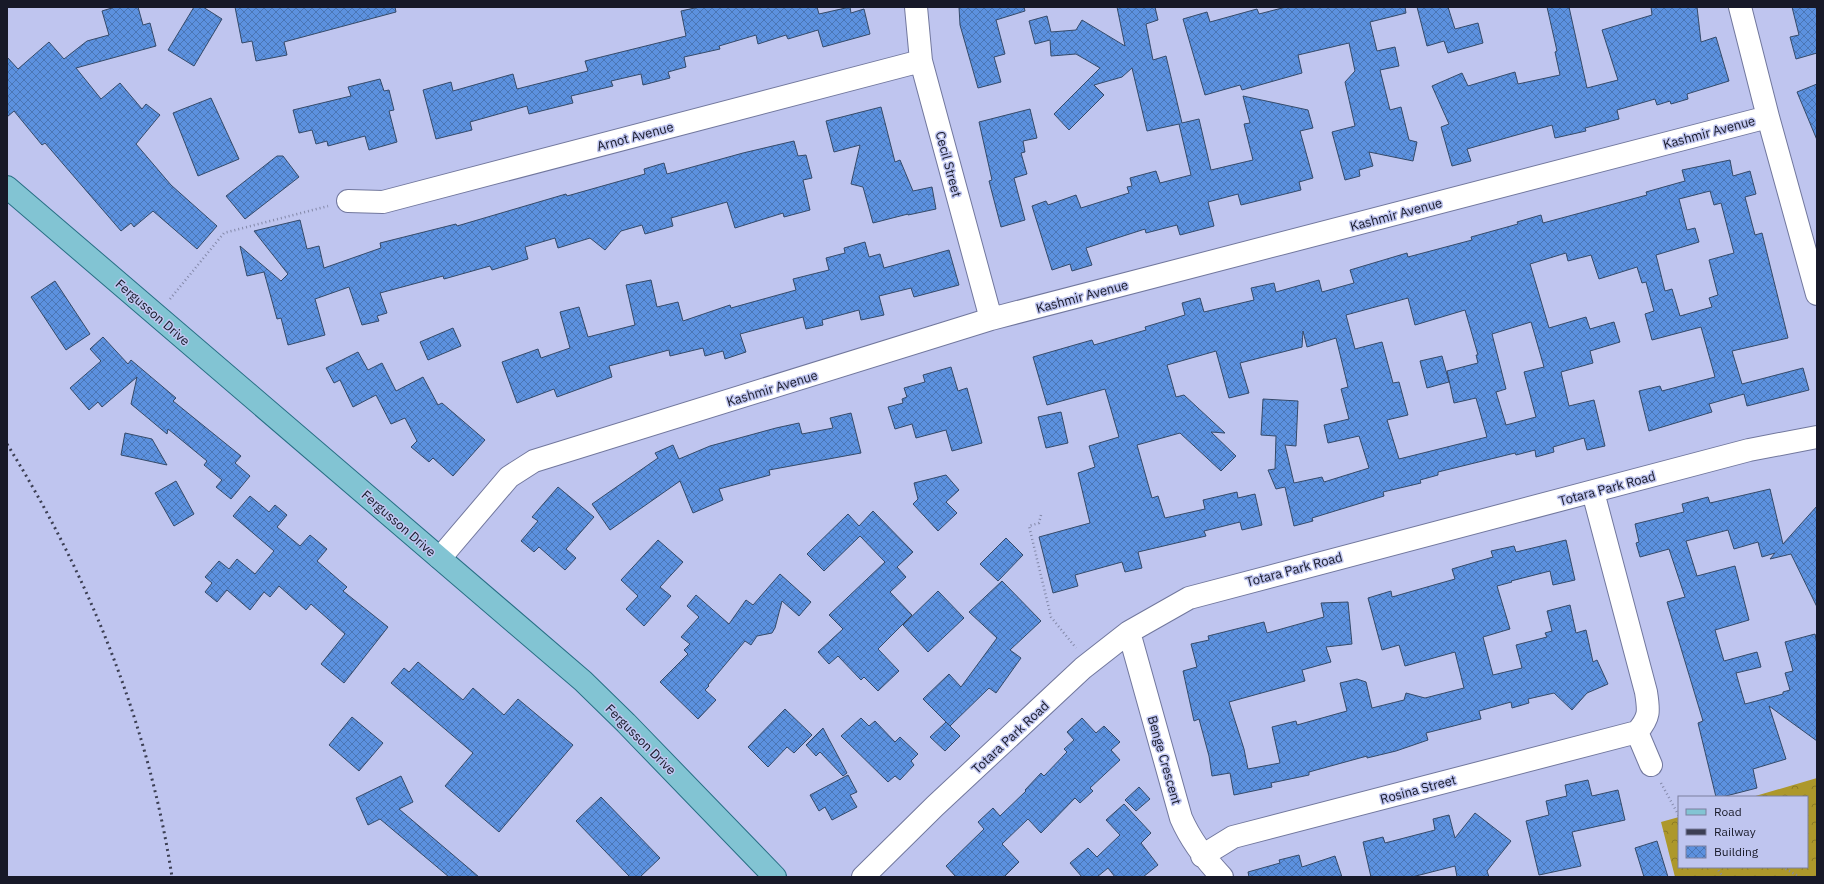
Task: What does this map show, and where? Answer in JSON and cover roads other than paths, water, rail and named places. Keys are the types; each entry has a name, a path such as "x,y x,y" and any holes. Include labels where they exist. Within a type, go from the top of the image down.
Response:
{"main road":[{"name":"Fergusson Drive","path":"7,187 17,202 157,315 583,681 626,723 775,877"}],"street":[{"name":"Cecil Street","path":"916,7 921,61 991,319"},
{"path":"1740,7 1768,117 1817,294"},
{"name":"Arnot Avenue","path":"348,201 383,202 921,61"},
{"name":"Kashmir Avenue","path":"440,558 509,477 534,462 991,319 1768,117"},
{"name":"Totara Park Road","path":"863,877 935,806 1088,665 1129,632 1189,598 1749,450 1817,437"},
{"path":"1593,492 1646,692 1648,706 1647,721 1637,732 1651,765"},
{"name":"Benge Crescent","path":"1129,632 1181,818 1189,837 1202,856 1222,877"},
{"name":"Rosina Street","path":"1202,856 1233,837 1637,732"}],"railway":[{"path":"7,444 64,545 89,598 111,652 131,707 148,764 162,820 172,877"}]}
